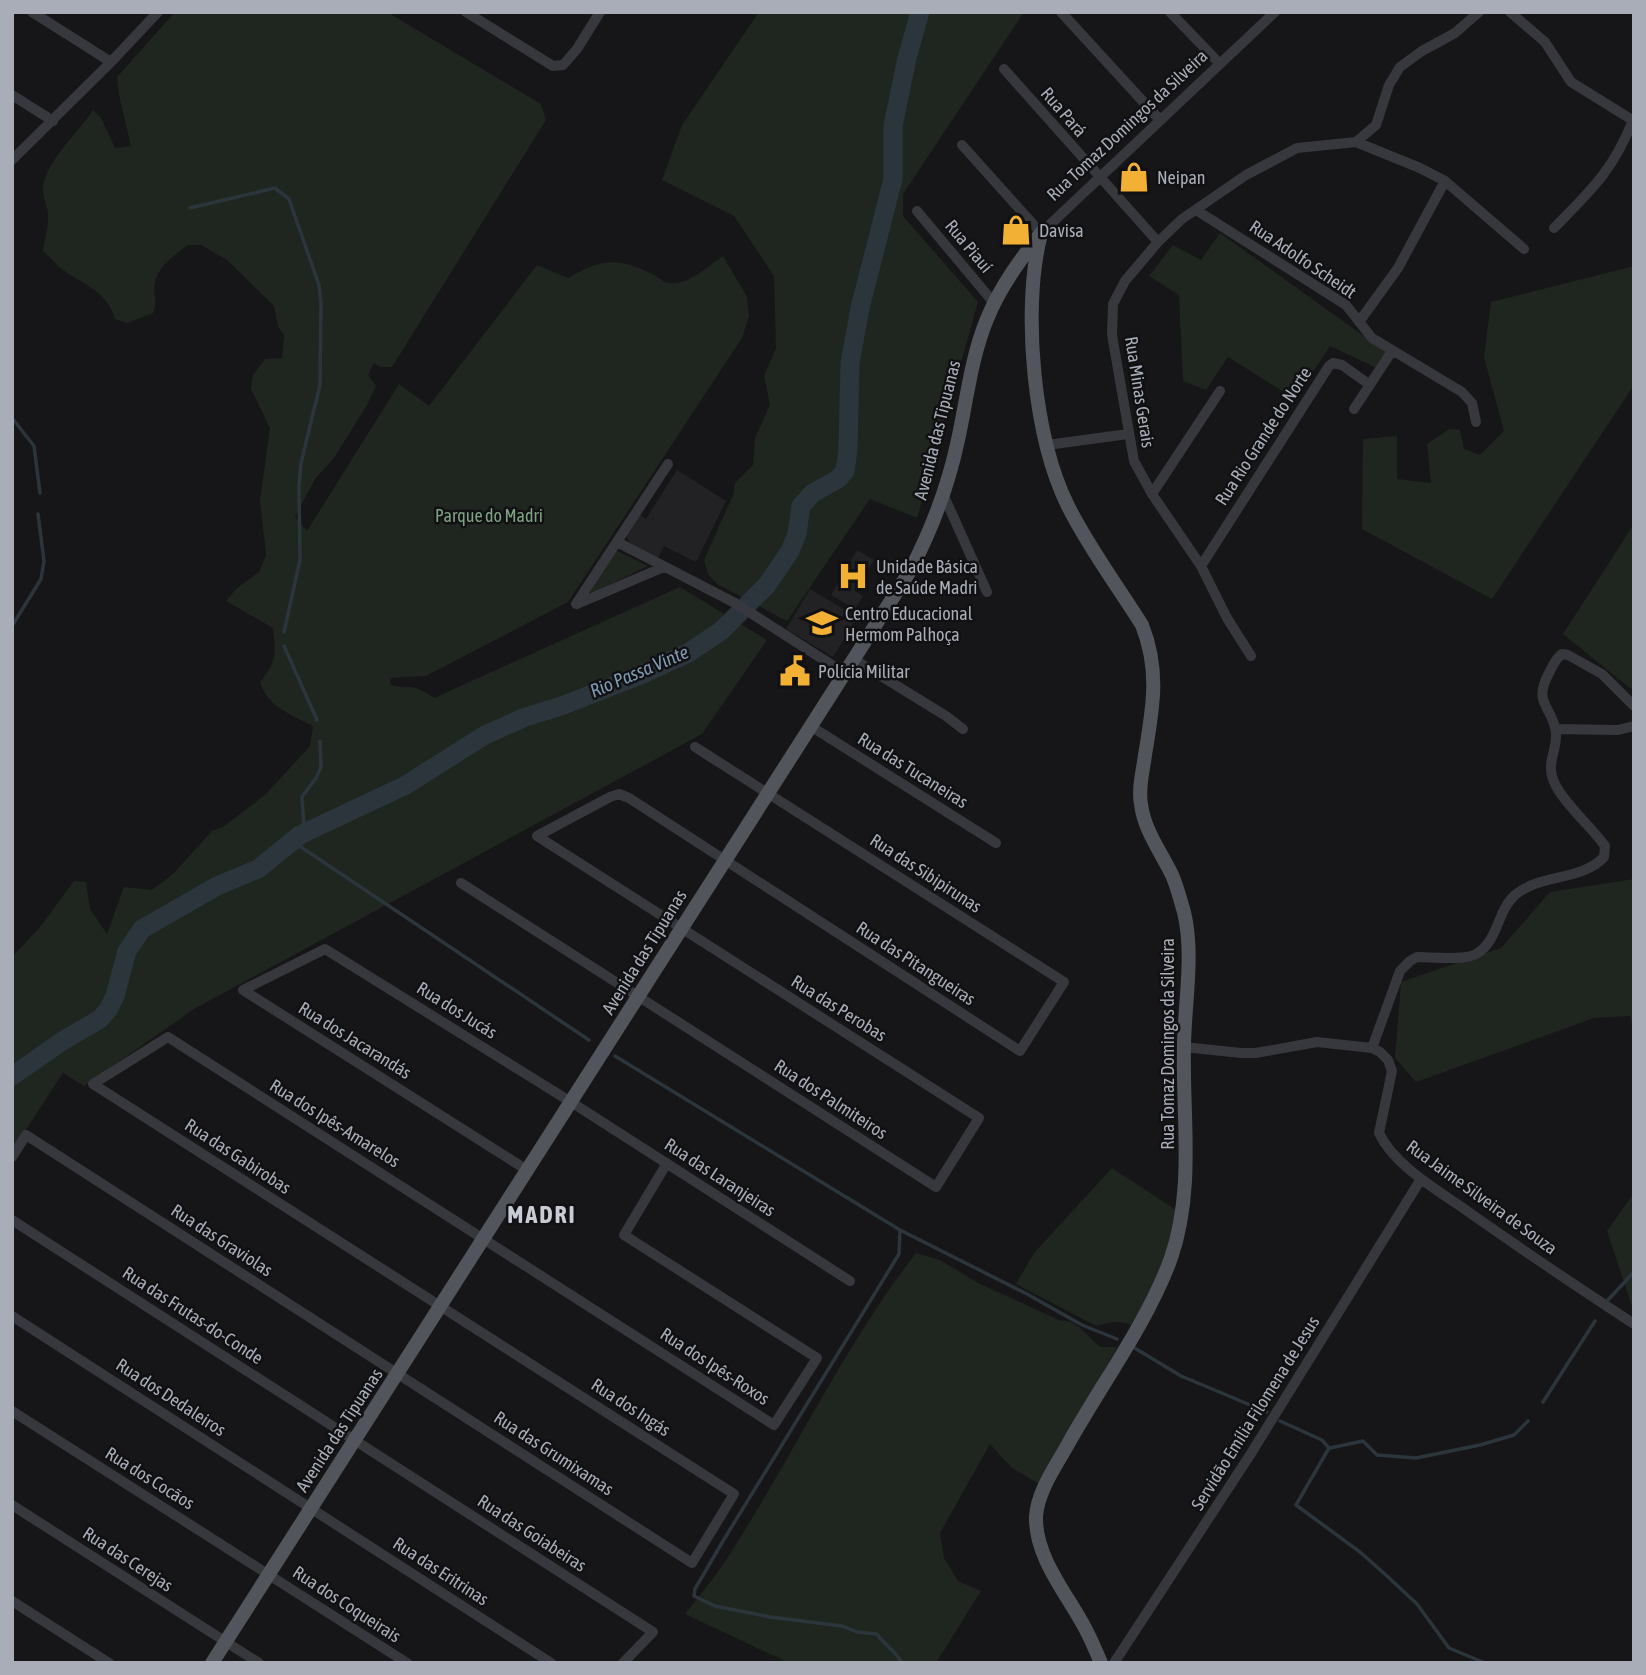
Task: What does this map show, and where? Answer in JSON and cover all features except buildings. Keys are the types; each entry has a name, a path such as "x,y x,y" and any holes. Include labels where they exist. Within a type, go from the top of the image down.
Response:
{"main road":[{"name":"Avenida das Tipuanas","path":"212,1663 910,571 944,496 975,355 994,303 1007,278 1041,233"},
{"name":"Rua Tomaz Domingos da Silveira","path":"1041,233 1032,280 1031,318 1037,383 1047,445 1066,503 1142,625 1148,641 1154,665 1155,689 1140,801 1150,833 1174,880 1184,914 1189,968 1184,1047 1186,1170 1178,1233 1160,1283 1058,1461 1043,1493 1036,1517 1047,1560 1101,1663"}],"street":[{"path":"32,12 111,62"},
{"path":"12,160 158,12"},
{"path":"466,12 553,66 563,65 577,49 600,12"},
{"path":"1061,12 1160,120"},
{"path":"1170,12 1220,64"},
{"name":"Rua Tomaz Domingos da Silveira","path":"1041,233 1276,12"},
{"path":"1479,12 1455,33 1400,67 1389,85 1376,125 1356,142 1445,181 1524,249"},
{"path":"1510,12 1545,42 1571,82 1633,121 1609,169 1554,228"},
{"name":"Rua Pará","path":"1004,69 1158,242"},
{"path":"12,95 53,121"},
{"name":"Rua Minas Gerais","path":"1251,656 1231,625 1201,566 1137,470 1128,434 1112,335 1113,304 1125,281 1158,242 1196,210 1246,175 1297,148 1356,142"},
{"path":"962,145 1041,233"},
{"path":"1359,321 1398,268 1445,181"},
{"name":"Rua Adolfo Scheidt","path":"1196,210 1346,305 1372,338 1468,397 1476,422"},
{"name":"Rua Piauí","path":"917,211 994,303"},
{"path":"1354,409 1392,351"},
{"name":"Rua Rio Grande do Norte","path":"1201,566 1329,366 1333,363 1342,365 1370,385"},
{"path":"1152,494 1220,391"},
{"path":"1047,445 1128,434"},
{"path":"664,567 576,604 668,464"},
{"path":"944,496 987,592"},
{"path":"617,542 735,603 846,674"},
{"path":"1184,1047 1255,1053 1317,1042 1371,1048 1400,971 1410,961 1417,957 1475,955 1490,939 1513,896 1523,889 1588,868 1604,857 1605,846 1561,794 1551,773 1550,762 1556,729 1542,698 1542,689 1557,658 1562,654 1568,655 1602,674 1634,706"},
{"path":"855,660 963,729"},
{"path":"1556,729 1618,730 1634,726"},
{"name":"Rua das Tucaneiras","path":"812,727 996,843"},
{"name":"Rua das Sibipirunas","path":"695,747 1064,982"},
{"name":"Rua das Perobas","path":"725,860 619,794 537,836 979,1118"},
{"name":"Rua das Pitangueiras","path":"725,860 1020,1051 1064,982"},
{"path":"461,883 639,996"},
{"name":"Rua dos Jucás","path":"325,948 571,1102"},
{"name":"Rua dos Jacarandás","path":"325,948 243,990 527,1170"},
{"name":"Rua dos Palmiteiros","path":"639,996 936,1187 979,1118"},
{"name":"Rua dos Ipês-Amarelos","path":"168,1037 484,1238"},
{"name":"Rua das Gabirobas","path":"168,1037 93,1084 440,1306"},
{"name":"Rua Jaime Silveira de Souza","path":"1371,1048 1388,1060 1392,1071 1379,1123 1379,1133 1392,1153 1422,1179 1634,1324"},
{"name":"Rua das Laranjeiras","path":"571,1102 850,1281"},
{"name":"Rua das Graviolas","path":"12,1157 26,1135 398,1373"},
{"name":"Rua dos Ipês-Roxos","path":"484,1238 774,1424 817,1358 624,1235 667,1163"},
{"name":"Servidão Emília Filomena de Jesus","path":"1114,1663 1250,1455 1422,1179"},
{"name":"Rua das Frutas-do-Conde","path":"12,1220 355,1439"},
{"name":"Rua dos Ingás","path":"440,1306 734,1494 692,1563"},
{"name":"Rua dos Dedaleiros","path":"12,1316 311,1508"},
{"name":"Rua das Grumixamas","path":"398,1373 692,1563"},
{"name":"Rua dos Cocãos","path":"12,1412 269,1574"},
{"name":"Rua das Goiabeiras","path":"355,1439 653,1632 623,1663"},
{"name":"Rua das Cerejas","path":"12,1505 259,1663"},
{"name":"Rua das Eritrinas","path":"311,1508 551,1663"},
{"name":"Rua dos Coqueirais","path":"269,1574 407,1663"},
{"path":"12,1601 109,1663"}],"shaded area":[{"path":"677,470 726,501 696,562 664,546 658,558 632,546 626,536 639,514 646,519"},
{"name":"Unidade Básica de Saúde Madri","path":"857,550 874,560 855,591 863,596 855,609 831,595"},
{"name":"Centro Educacional Hermom Palhoça","path":"810,589 857,617 833,657 786,629"}],"green space":[{"name":"Parque do Madri","path":"175,12 387,12 541,104 546,120 392,367 380,367 374,363 368,375 376,386 367,405 334,458 315,479 295,517 307,531 399,384 429,406 537,265 568,278 589,267 618,262 671,283 694,276 723,256 747,297 749,316 742,338 568,602 426,676 390,678 390,684 416,688 434,698 680,587 767,640 702,734 194,1009 84,1086 63,1073 12,1151 12,957 40,927 74,881 86,882 90,909 107,934 124,887 152,890 173,874 212,831 223,827 266,794 310,746 313,726 281,709 263,691 260,682 274,657 273,628 226,601 236,589 259,572 266,555 260,500 270,428 251,389 253,375 265,359 282,358 284,335 278,326 274,306 227,260 201,245 188,245 165,264 157,276 153,313 127,323 115,319 100,294 59,267 43,251 48,218 43,187 50,167 93,110 101,118 115,148 131,146 117,77"},
{"path":"759,12 1024,12 903,194 903,216 978,302 917,518 870,499 787,621 717,584 708,574 704,560 733,495 735,483 753,465 755,438 770,405 764,376 776,348 774,276 734,216 662,180 682,125"},
{"path":"1220,233 1386,352 1377,368 1330,346 1295,399 1228,357 1206,390 1183,381 1179,295 1149,276 1173,245 1201,260"},
{"path":"1634,266 1634,385 1492,599 1362,529 1363,439 1397,436 1397,479 1431,483 1427,444 1449,429 1460,430 1464,449 1480,455 1504,431 1484,357 1491,302"},
{"path":"1634,524 1634,686 1631,689 1563,634"},
{"path":"615,550 648,566 592,593 589,591"},
{"path":"1634,879 1634,1031 1630,1016 1594,1018 1416,1082 1395,1058 1401,982 1501,948 1550,892"},
{"path":"1112,1168 1176,1210 1166,1255 1132,1326 1119,1322 1096,1326 1016,1284 1034,1253"},
{"path":"1634,1193 1634,1312 1607,1231"},
{"path":"916,1253 940,1260 978,1283 1059,1320 1071,1322 1100,1347 1117,1347 1041,1485 1012,1468 990,1444 940,1533 944,1558 958,1581 981,1591 936,1663 789,1663 685,1614 724,1563 864,1328"}],"waterway":[{"name":"Rio Passa Vinte","path":"12,1076 100,1019 108,1010 115,996 127,951 142,929 217,886 258,869 300,835 406,785 485,735 523,718 638,676 688,653 721,631 767,585 790,551 797,534 801,506 813,493 838,479 845,471 850,363 860,308 893,179 893,126 920,12"},
{"path":"190,208 275,188 289,199 319,285 320,385 301,463 300,560 284,632"},
{"path":"12,418 34,446 40,493"},
{"path":"12,626 41,579 44,561 38,514"},
{"path":"284,646 317,720"},
{"path":"300,835 304,827 302,797 321,767 320,741"},
{"path":"289,844 301,847 589,1040"},
{"path":"615,1056 900,1230 1082,1325 1117,1339"},
{"path":"900,1230 899,1254 723,1541 695,1589 694,1596 715,1606 877,1634 902,1663"},
{"path":"1607,1301 1634,1272"},
{"path":"1543,1402 1595,1321"},
{"path":"1133,1347 1181,1376 1267,1412"},
{"path":"1280,1421 1322,1440 1329,1448"},
{"path":"1330,1448 1363,1441 1377,1455 1416,1458 1514,1435 1528,1421"},
{"path":"1329,1448 1296,1505 1360,1552 1417,1604 1449,1648 1485,1663"}],"place":[{"name":"Neipan","path":"1134,177"},
{"name":"Davisa","path":"1016,230"},
{"name":"Unidade Básica de Saúde Madri","path":"853,576"},
{"name":"Centro Educacional Hermom Palhoça","path":"822,623"},
{"name":"Polícia Militar","path":"795,671"}],"district":[{"name":"MADRI","path":"542,1214"}]}
